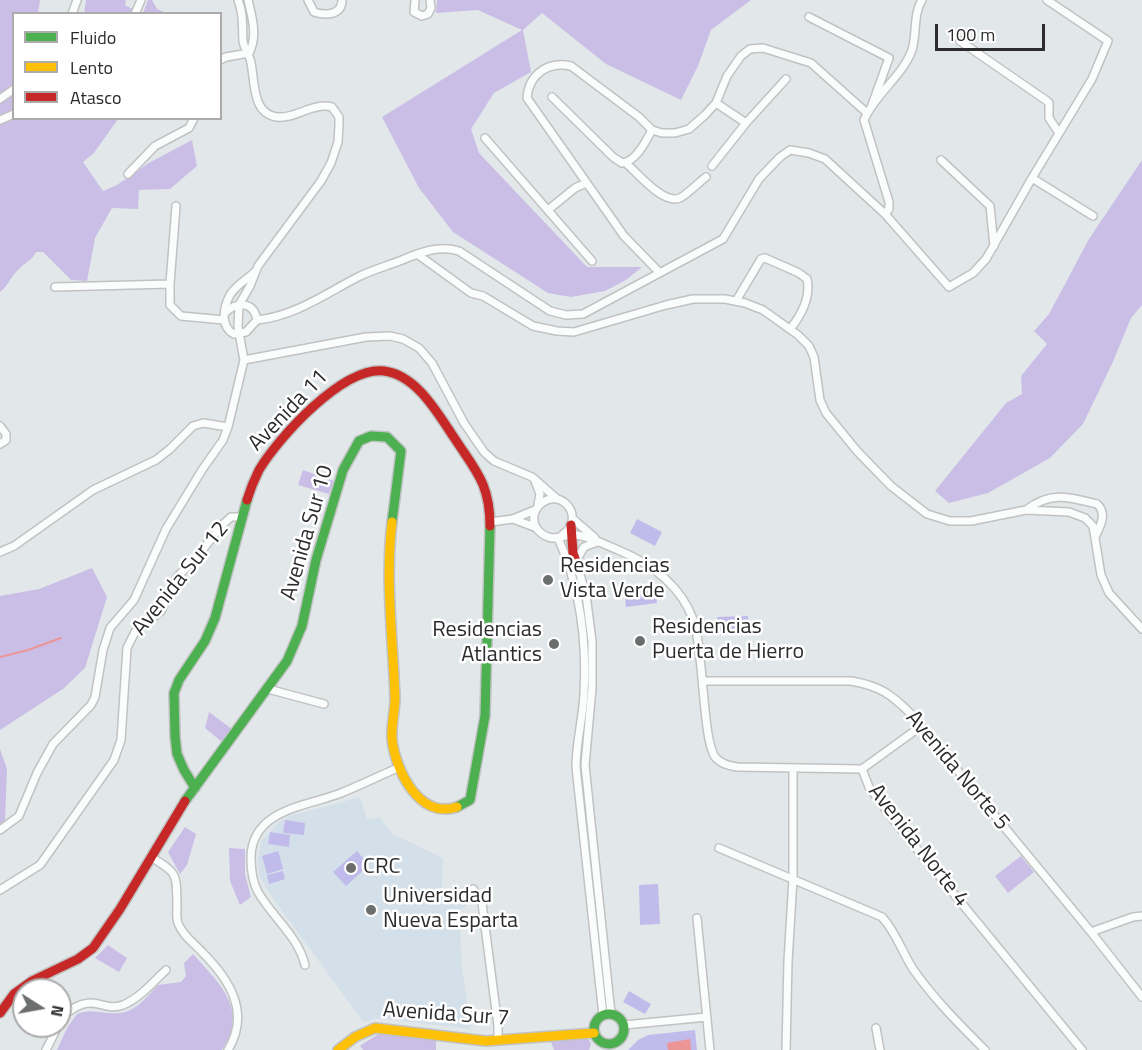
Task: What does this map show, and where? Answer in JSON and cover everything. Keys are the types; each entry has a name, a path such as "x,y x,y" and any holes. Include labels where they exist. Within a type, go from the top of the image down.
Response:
{"street":[{"path":"238,0 243,19 244,46 249,53 260,107 270,116 283,117 326,106 336,111 339,125 336,150 326,173 255,272 229,297 224,317 231,333 239,334 246,332 257,320 289,314 360,276 417,254 443,247 459,250 550,311 566,315 583,314 723,239 759,179 790,150 809,153 825,159 885,214 949,287 973,273 994,246 1092,79 1108,41 1047,0"},
{"path":"248,0 254,39 249,53"},
{"path":"309,0 314,12 322,15 337,12 342,6 342,0"},
{"path":"416,0 414,12 422,16 428,14 430,0"},
{"path":"869,110 895,79 911,53 917,10 922,0"},
{"path":"809,17 889,58 864,120 889,202 889,209 885,214"},
{"path":"960,41 1047,101 1049,118 1059,133"},
{"path":"659,272 624,236 527,98 528,87 543,70 558,63 571,66 639,117 652,130 662,134 689,129 716,103 727,76 741,56 750,49 763,48 811,63 869,110"},
{"path":"222,59 249,53"},
{"path":"712,165 786,79"},
{"path":"552,97 613,157 626,163 659,194 673,199 682,197 706,177"},
{"path":"716,103 746,123"},
{"path":"128,174 156,146 189,128 193,120"},
{"path":"626,163 641,149 652,130"},
{"path":"485,138 592,261"},
{"path":"941,160 990,206 994,246"},
{"path":"1032,178 1093,216"},
{"path":"548,210 574,188 586,183"},
{"path":"176,206 170,305 181,316 224,317"},
{"path":"417,254 471,293 483,296 533,326 557,331 574,332 693,299 736,301 763,310 790,329 808,346 814,357 820,400 836,426 891,486 927,514 950,521 971,521 1026,510 1069,512 1085,518 1093,526 1096,535 1101,575 1109,593 1142,629"},
{"path":"736,301 761,259 765,258 799,273 807,279 808,294 796,322 790,329"},
{"path":"0,830 19,816 37,773 53,744 91,705 95,697 110,628 134,600 166,529 218,448 228,427 244,360 238,327 239,305 255,272"},
{"path":"55,287 170,284"},
{"path":"224,317 229,309 245,304 256,312 257,320"},
{"path":"244,360 366,337 390,336 403,339 419,348 432,363 464,423 484,452 494,461 532,477 548,493 569,507 576,561 586,595 592,641 592,688 585,765 607,1014"},
{"name":"Avenida 11","path":"195,788 183,772 177,754 174,740 174,691 208,635 218,608 241,517 261,466 286,435 340,383 362,372 378,371 392,373 419,389 482,479 488,496 490,522"},
{"path":"0,552 14,546 93,490 156,460 193,426 203,423 228,427"},
{"path":"0,426 6,434 6,440 0,444"},
{"name":"Avenida Sur 10","path":"0,1012 14,994 32,981 78,959 93,948 120,909 179,810 287,661 302,626 316,560 343,470 360,441 371,436 387,437 401,451 388,556 395,701 392,739 400,767 412,791 423,802 434,807 452,809 470,800 485,716 490,522"},
{"path":"532,477 540,494 534,521 537,528 543,535 559,537 572,526"},
{"path":"1026,510 1040,500 1053,497 1066,497 1097,504 1102,512 1102,521 1096,535"},
{"path":"490,522 513,519 537,508 547,500 559,500"},
{"name":"Avenida Sur 12","path":"0,890 40,865 114,760 121,740 127,648 135,632 160,611 177,577 197,557 221,526 231,517 241,517"},
{"path":"513,519 537,528"},
{"name":"Avenida Norte 4","path":"572,526 577,524 596,538 597,542 621,551 650,567 662,575 680,595 694,621 704,681 707,723 712,752 716,759 729,766 862,769 869,787 895,822 1082,1050"},
{"path":"572,526 576,534 597,542"},
{"path":"559,537 578,598 585,644 584,694 576,767 607,1014"},
{"path":"576,561 584,547 597,542"},
{"name":"Avenida Norte 5","path":"704,681 837,680 870,685 892,695 911,714 1142,997"},
{"path":"268,689 324,704"},
{"path":"862,769 920,726"},
{"path":"305,965 302,952 268,908 254,883 251,853 257,834 263,825 279,813 340,793 400,767"},
{"path":"786,1050 793,879 792,768"},
{"path":"719,848 882,917 891,926 913,969 985,1050"},
{"path":"151,857 171,870 176,877 178,922 184,934 226,979 236,1001 238,1024 228,1050"},
{"path":"473,889 482,903 498,1040"},
{"path":"1091,932 1142,916"},
{"path":"697,918 710,1050"},
{"path":"72,1010 91,1003 105,1007 121,1005 139,994 166,970"},
{"path":"607,1014 619,1018 624,1025 621,1038 612,1047 596,1041 596,1020 607,1014"},
{"path":"624,1025 707,1017"},
{"name":"Avenida Sur 7","path":"338,1050 355,1037 375,1028 475,1040 596,1041"},
{"path":"876,1028 880,1050"}],"shaded area":[{"path":"0,0 40,0 38,12 12,12 12,120 117,120 94,153 83,162 103,191 192,140 197,166 170,189 139,190 138,209 112,208 95,238 87,281 71,280 43,252 36,252 0,292"},
{"path":"86,0 126,0 125,5 138,12 84,12"},
{"path":"148,0 152,0 157,9 164,12 143,12"},
{"path":"437,0 751,0 711,30 698,66 681,100 606,64 542,13 523,30 531,72 494,93 471,129 479,153 587,267 642,267 626,280 605,291 571,297 548,293 453,232 419,188 382,117 522,30 478,10 436,13"},
{"path":"1142,160 1142,305 1131,318 1083,424 1050,458 988,493 949,503 935,491 1006,403 1022,394 1021,376 1047,344 1034,331 1049,314 1089,239"},
{"path":"303,470 334,481 329,494 298,485"},
{"path":"637,519 662,532 655,546 630,533"},
{"path":"92,568 107,597 85,668 63,689 0,730 0,596 39,589"},
{"path":"655,585 657,603 626,607 624,589"},
{"path":"748,616 749,630 718,631 717,617"},
{"path":"209,712 232,729 222,742 205,728"},
{"path":"0,749 7,769 5,822 0,824"},
{"name":"Universidad Nueva Esparta","path":"360,797 367,819 380,817 391,833 443,858 442,889 462,890 462,898 467,906 453,914 460,926 462,967 471,1029 377,1018 364,1023 269,893 259,875 258,857 261,841 279,822 290,816"},
{"path":"285,820 305,823 304,835 283,833"},
{"path":"185,827 196,834 187,865 180,874 168,852"},
{"path":"270,832 290,835 289,847 268,844"},
{"path":"229,848 245,849 245,874 251,897 240,905 230,881"},
{"path":"278,851 281,860 278,861 281,861 283,869 267,874 262,856"},
{"path":"357,851 369,865 346,886 333,872"},
{"path":"1021,856 1034,872 1008,893 995,876"},
{"path":"283,871 285,879 269,884 267,875"},
{"path":"658,884 660,924 640,925 639,885"},
{"path":"108,945 127,958 119,972 95,958"},
{"path":"193,954 228,998 233,1022 230,1036 222,1050 57,1050 62,1038 72,1038 72,1021 77,1014 126,1012 141,1003 158,985 181,982 186,976 184,963"},
{"path":"629,991 651,1004 645,1014 623,1002"},
{"path":"695,1030 697,1050 628,1050 638,1040 648,1035"},
{"path":"383,1031 436,1037 436,1050 363,1050 360,1046"},
{"path":"586,1039 591,1044 589,1050 554,1050 551,1042"},
{"path":"690,1039 691,1050 668,1050 667,1043"}],"waterway":[{"path":"0,657 61,638"}],"traffic: fast":[{"path":"185,801 287,661 302,626 316,560 343,470 359,441 371,436 387,437 401,451 392,522"},
{"path":"195,788 177,754 174,693 179,680 205,641 215,618 247,500"},
{"path":"457,807 470,800 485,716 490,526"},
{"path":"609,1014 620,1018 624,1029 620,1040 609,1044 598,1040 594,1029 598,1018 609,1014"}],"traffic: slow":[{"path":"392,522 389,588 395,698 392,734 394,751 404,777 421,799 431,806 443,809 457,807"},
{"path":"338,1050 355,1037 375,1028 486,1041 594,1033"}],"traffic: jam":[{"path":"247,500 259,470 296,423 331,392 350,380 368,373 384,371 407,380 426,397 441,418 480,479 487,499 490,526"},
{"path":"571,525 573,553 576,561"},
{"path":"0,1013 14,994 32,981 78,959 93,948 120,909 185,801"}],"place":[{"name":"Residencias Vista Verde","path":"548,580"},
{"name":"Residencias Puerta de Hierro","path":"640,641"},
{"name":"Residencias Atlantics","path":"554,644"},
{"name":"CRC","path":"351,868"},
{"name":"Universidad Nueva Esparta","path":"371,910"}]}
